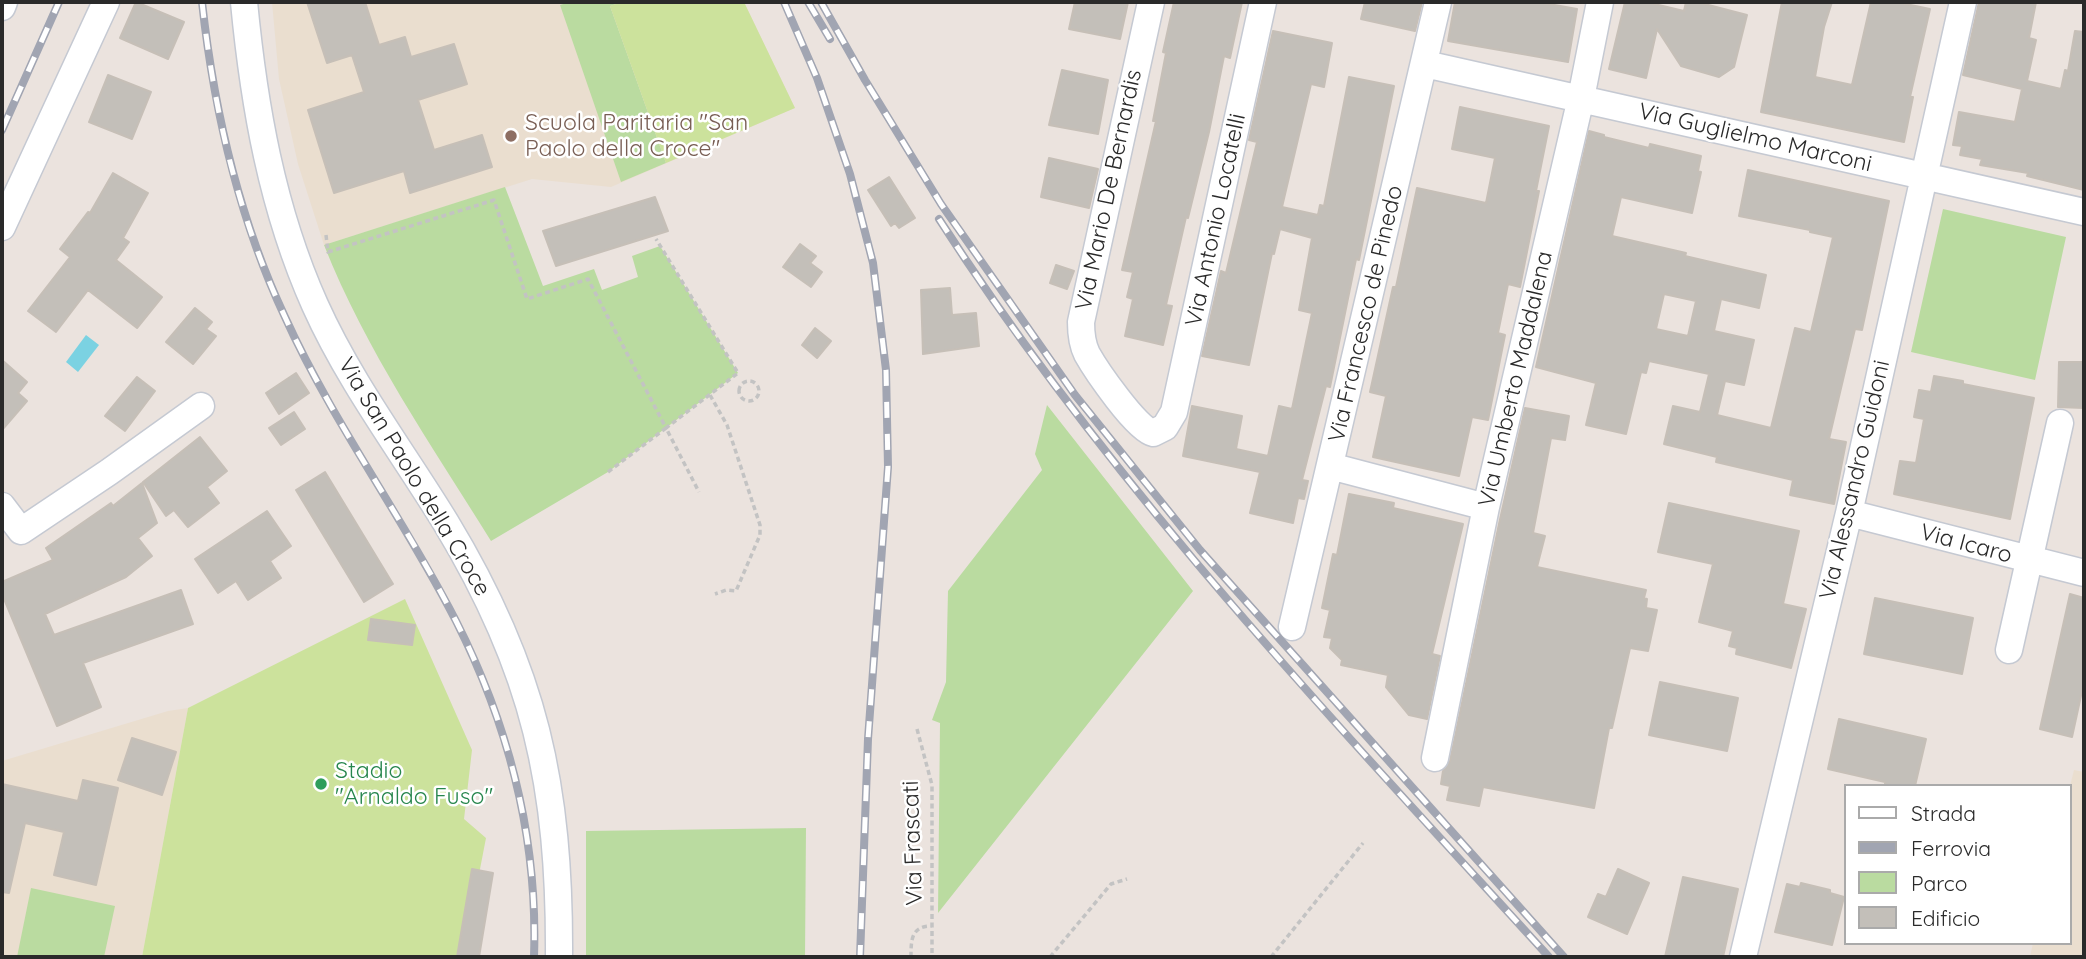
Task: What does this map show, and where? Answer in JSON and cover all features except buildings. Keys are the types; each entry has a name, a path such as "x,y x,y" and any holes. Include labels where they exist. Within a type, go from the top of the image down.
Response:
{"street":[{"path":"2,7 4,2"},
{"path":"2,227 106,2"},
{"name":"Via San Paolo della Croce","path":"244,2 253,86 263,141 290,237 314,303 357,385 474,572 508,641 525,688 541,746 554,819 559,957"},
{"name":"Via Mario De Bernardis","path":"1150,2 1081,322 1082,339 1094,366 1141,427 1149,433 1157,432"},
{"name":"Via Antonio Locatelli","path":"1157,432 1169,423 1174,412 1263,2"},
{"name":"Via Francesco de Pinedo","path":"1292,627 1438,2"},
{"name":"Via Umberto Maddalena","path":"1435,758 1486,507 1581,98 1600,2"},
{"name":"Via Alessandro Guidoni","path":"1743,957 1849,513 1963,2"},
{"name":"Via Guglielmo Marconi","path":"1425,64 2084,212"},
{"path":"2,506 11,538 201,406"},
{"path":"2009,650 2060,423"},
{"path":"1330,466 1486,507"},
{"name":"Via Icaro","path":"1849,513 2084,573"}],"path":[{"path":"326,235 328,252 494,200 527,299 588,279 699,492"},
{"path":"656,239 743,383"},
{"path":"608,472 738,373"},
{"path":"753,382 758,386 758,396 753,400 744,400 739,394 743,383 753,382"},
{"path":"710,395 727,425 760,525 760,535 736,591 726,590 715,594"},
{"name":"Via Frascati","path":"917,729 932,785 932,957"},
{"path":"1271,957 1363,843"},
{"path":"1050,957 1111,884 1127,879"},
{"path":"911,957 911,938 917,929 932,926"}],"shaded area":[{"name":"Scuola Paritaria \"San Paolo della Croce\"","path":"272,2 744,2 795,108 611,187 532,179 324,245 298,164 279,79"},
{"path":"188,708 142,957 2,957 2,761 168,711"},
{"path":"2074,770 2084,772 2084,957 2030,957 2033,945 2072,945 2070,784"}],"green space":[{"path":"570,2 622,2 610,6 666,163 621,182 560,5"},
{"path":"622,2 744,2 795,108 666,163 610,6"},
{"path":"505,187 543,286 594,269 602,290 638,277 632,256 660,246 738,373 608,472 491,541 379,360 324,245"},
{"path":"1943,209 2066,237 2035,380 1911,352"},
{"path":"1047,405 1193,591 938,913 940,723 932,720 946,682 948,591 1042,470 1035,454"},
{"name":"Stadio \"Arnaldo Fuso\"","path":"405,599 472,750 464,819 486,838 463,957 142,957 188,708"},
{"path":"806,828 805,957 586,957 586,831"},
{"path":"31,888 115,906 104,957 17,957"}],"water":[{"path":"86,335 99,345 78,372 66,362"}],"railway":[{"path":"2,130 59,2"},
{"path":"202,2 213,83 230,163 268,279 325,395 456,621 491,701 505,742 525,827 531,869 534,957"},
{"path":"784,2 817,78 850,174 873,263 886,370 888,467 868,739 860,957"},
{"path":"808,2 830,39"},
{"path":"821,2 941,204 1075,395 1200,550 1564,957"},
{"path":"939,219 1006,318 1077,415 1151,508 1307,691 1549,957"}],"place":[{"name":"Scuola Paritaria \"San Paolo della Croce\"","path":"511,136"},
{"name":"Stadio \"Arnaldo Fuso\"","path":"321,784"}]}
